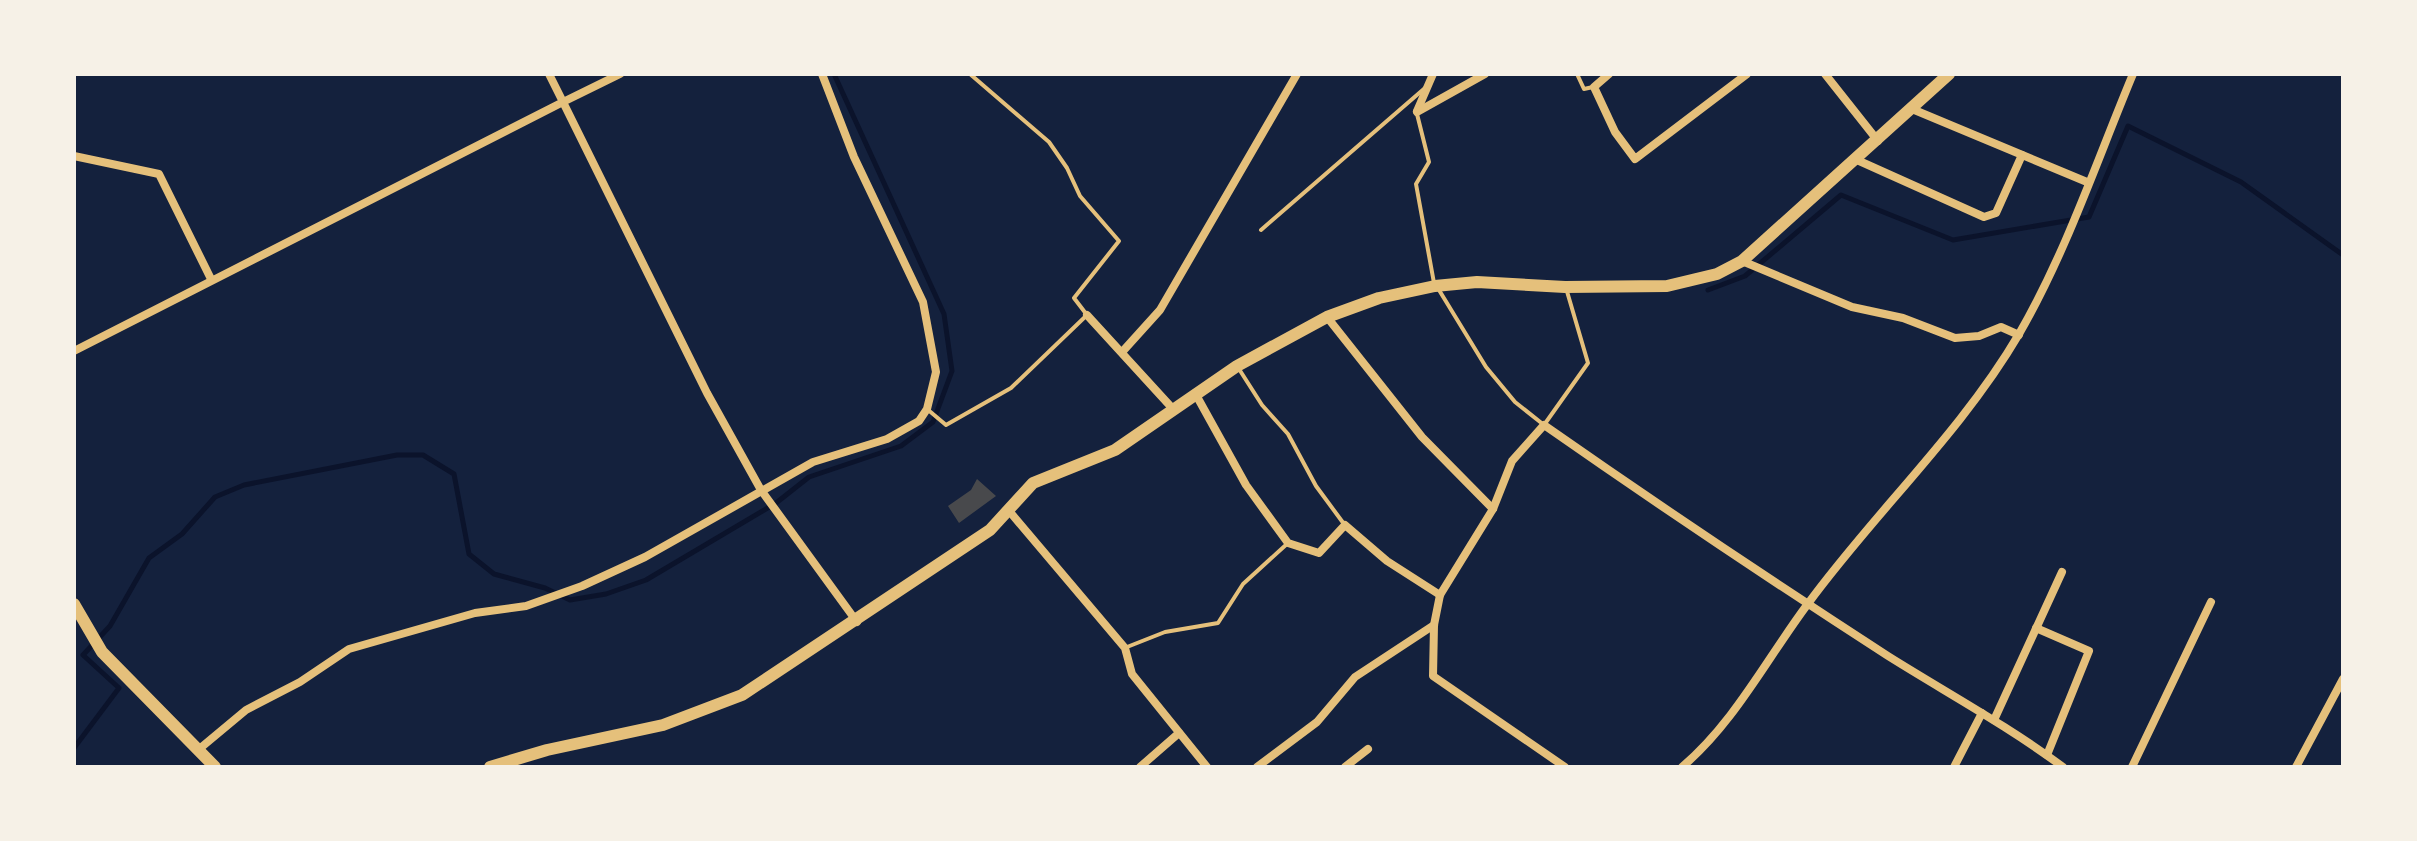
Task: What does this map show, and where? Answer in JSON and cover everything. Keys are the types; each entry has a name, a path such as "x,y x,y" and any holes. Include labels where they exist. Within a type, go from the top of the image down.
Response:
{"main road":[{"path":"490,767 547,750 663,725 706,710 777,675 990,530 1010,512 1033,483 1115,450 1237,366 1327,317 1379,298 1435,286 1477,282 1565,287 1667,286 1717,274 1742,261 1878,142 1949,74"},
{"path":"74,604 102,652 215,767"}],"street":[{"path":"549,74 707,393 761,490 857,622"},
{"path":"74,351 620,74"},
{"path":"198,750 246,710 300,682 349,649 475,613 526,606 582,586 645,557 813,462 887,439 919,421 927,409 936,372 923,302 854,157 822,74"},
{"path":"1123,351 1160,310 1297,74"},
{"path":"1417,112 1433,74"},
{"path":"1417,112 1485,74"},
{"path":"1609,74 1594,87 1615,132 1635,159 1747,74"},
{"path":"1825,74 1878,142"},
{"path":"1682,767 1711,742 1808,604 1968,408 2019,335 2052,269 2133,74"},
{"path":"1912,109 2087,182"},
{"path":"1857,160 1984,217 1996,213 2022,155"},
{"path":"74,156 159,174 211,279"},
{"path":"1742,261 1852,307 1903,318 1955,338 1979,336 2001,327 2019,335"},
{"path":"1087,315 1173,409"},
{"path":"1327,317 1422,437 1493,509"},
{"path":"1195,393 1246,485 1288,543 1319,553 1345,525 1360,541 1440,595"},
{"path":"1565,767 1433,676 1434,625 1440,595 1493,509 1512,461 1544,425 1808,604 1994,720 2063,767"},
{"path":"1010,512 1125,648 1132,674 1207,767"},
{"path":"1994,720 2062,572"},
{"path":"2132,767 2211,602"},
{"path":"1257,767 1317,722 1355,677 1434,625"},
{"path":"2036,628 2089,651 2047,755"},
{"path":"2296,767 2343,679"},
{"path":"1954,767 1982,713"},
{"path":"1140,767 1179,733"},
{"path":"1345,767 1368,749"}],"lane":[{"path":"927,409 946,425 1011,388 1087,315 1074,298 1119,241 1080,196 1067,168 1049,142 970,74"},
{"path":"1577,74 1584,89 1594,87"},
{"path":"1261,230 1428,86"},
{"path":"1417,112 1429,162 1416,184 1435,286 1445,296 1486,367 1515,402 1544,425 1588,363 1565,287"},
{"path":"1237,366 1262,405 1288,434 1316,486 1345,525"},
{"path":"1125,648 1165,632 1218,623 1243,584 1288,543"}],"building":[{"path":"977,479 996,496 959,523 948,506 971,490"}],"waterway":[{"path":"74,748 119,688 83,655 110,626 149,558 182,534 215,497 244,485 397,455 423,455 454,474 469,554 494,574 545,588 570,600 606,594 646,580 776,503 809,477 901,446 933,422 952,371 944,314 834,74"},
{"path":"1708,290 1745,276 1841,195 1953,240 2089,217 2128,126 2241,182 2343,255"}]}
